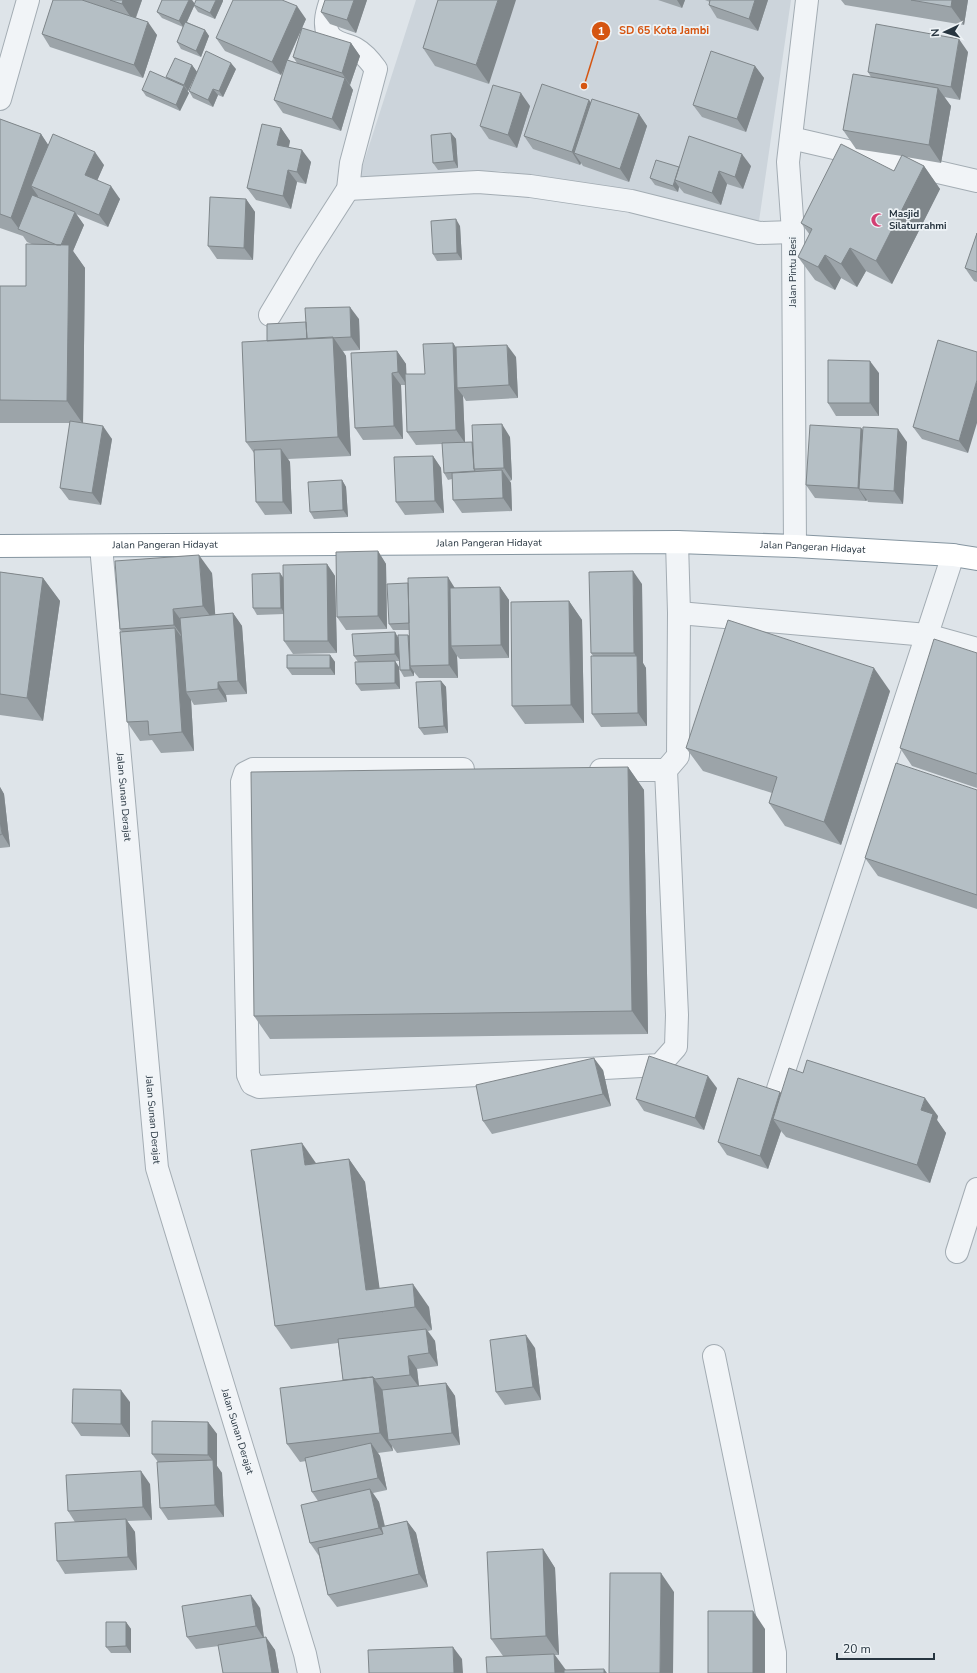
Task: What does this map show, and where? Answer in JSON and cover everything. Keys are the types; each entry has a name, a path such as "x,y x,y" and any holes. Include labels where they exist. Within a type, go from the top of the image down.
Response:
{"highway":[{"name":"Jalan Pangeran Hidayat","path":"0,546 677,542 795,546 953,555 977,559"}],"street":[{"path":"0,99 28,0"},
{"path":"270,315 307,253 348,190 351,163 376,70 369,59 356,49 332,39 326,28 331,0"},
{"name":"Jalan Pintu Besi","path":"795,546 793,232 788,162 807,0"},
{"path":"791,138 977,180"},
{"path":"348,190 478,182 530,186 631,202 759,233 793,232"},
{"path":"484,769 254,769 245,772 242,782 248,1075 252,1084 259,1088 660,1065 676,1047 677,1015 666,770 678,756 679,613 677,542"},
{"name":"Jalan Sunan Derajat","path":"101,546 157,1168 301,1638 309,1673"},
{"path":"778,1090 953,555"},
{"path":"679,613 927,635 977,649"},
{"path":"579,770 666,770"},
{"path":"957,1252 977,1189"},
{"path":"714,1356 775,1653 775,1673"}],"shaded area":[{"path":"416,0 791,0 759,221 501,171 359,177"}],"building":[{"path":"53,0 82,0 148,22 134,65 42,34"},
{"path":"110,0 123,0 122,4"},
{"path":"162,0 189,0 179,21 157,12"},
{"path":"196,0 216,0 210,13 194,5"},
{"path":"233,0 282,0 297,6 272,62 216,38"},
{"path":"325,0 354,0 347,20 321,12"},
{"path":"438,0 498,0 476,65 423,48"},
{"path":"710,0 755,0 749,19 709,5"},
{"path":"911,0 952,0 951,7"},
{"path":"185,22 205,30 196,51 177,42"},
{"path":"876,24 959,39 951,87 868,72"},
{"path":"302,28 351,43 342,73 293,57"},
{"path":"206,51 231,63 219,91 213,89 208,100 189,91"},
{"path":"711,51 755,66 737,119 693,105"},
{"path":"175,58 192,65 184,85 166,77"},
{"path":"287,60 345,78 332,119 274,100"},
{"path":"150,71 184,86 176,105 142,90"},
{"path":"853,74 938,88 929,145 843,130"},
{"path":"542,84 589,100 572,152 524,136"},
{"path":"493,85 521,93 508,135 480,126"},
{"path":"592,99 639,114 620,169 574,153"},
{"path":"0,119 41,134 11,218 0,214"},
{"path":"262,124 281,128 277,145 302,150 297,172 288,170 283,196 247,188"},
{"path":"451,133 454,161 433,163 431,135"},
{"path":"53,134 95,152 85,175 111,186 99,215 31,186"},
{"path":"689,136 742,154 735,177 719,171 712,193 675,180"},
{"path":"841,144 894,171 902,155 924,166 876,261 850,248 841,264 825,255 818,267 798,257 812,229 801,223"},
{"path":"656,160 679,167 673,186 650,178"},
{"path":"32,195 75,212 61,245 57,245 18,229"},
{"path":"210,197 246,199 244,248 208,246"},
{"path":"456,219 457,253 433,254 431,221"},
{"path":"977,233 977,272 965,268"},
{"path":"26,244 69,245 67,401 0,400 0,286 26,286"},
{"path":"350,307 351,337 307,339 305,308"},
{"path":"306,322 307,339 267,341 267,324"},
{"path":"333,337 338,437 246,442 242,342"},
{"path":"938,340 977,352 977,380 959,441 913,427"},
{"path":"453,343 456,430 407,432 405,374 425,374 423,344"},
{"path":"507,345 509,385 457,388 456,347"},
{"path":"397,351 398,372 392,373 394,426 355,428 351,353"},
{"path":"828,360 870,361 870,403 828,403"},
{"path":"70,421 103,426 92,493 60,488"},
{"path":"502,424 504,468 474,469 472,425"},
{"path":"810,425 861,428 858,488 806,485"},
{"path":"863,427 898,429 894,491 859,489"},
{"path":"472,442 475,471 444,473 442,443"},
{"path":"281,449 283,502 256,502 254,450"},
{"path":"433,456 435,501 396,502 394,457"},
{"path":"502,470 503,498 453,500 452,473"},
{"path":"342,480 343,510 310,512 308,482"},
{"path":"378,551 378,616 337,617 336,552"},
{"path":"199,555 203,606 173,609 174,625 120,629 115,561"},
{"path":"327,564 328,641 284,641 283,565"},
{"path":"633,571 634,653 591,653 589,572"},
{"path":"0,572 43,578 27,698 0,694"},
{"path":"280,573 281,608 253,608 252,574"},
{"path":"448,577 449,665 410,666 408,578"},
{"path":"408,583 409,623 389,624 387,584"},
{"path":"500,587 501,645 451,646 450,588"},
{"path":"569,601 571,705 512,706 511,602"},
{"path":"233,613 238,681 218,682 218,689 186,692 180,618"},
{"path":"728,620 874,668 824,822 769,803 777,777 686,748"},
{"path":"175,628 182,732 149,735 148,721 127,722 120,632"},
{"path":"395,632 395,654 354,656 352,634"},
{"path":"398,635 408,635 410,670 400,670"},
{"path":"934,639 977,653 977,774 900,748"},
{"path":"287,655 330,655 330,668 287,668"},
{"path":"591,656 637,656 638,713 592,714"},
{"path":"395,661 395,683 356,684 355,662"},
{"path":"441,681 444,726 419,728 416,682"},
{"path":"896,763 977,790 977,895 865,858"},
{"path":"628,767 632,1011 254,1016 251,772"},
{"path":"0,820 2,834 0,835"},
{"path":"649,1056 708,1076 695,1118 636,1099"},
{"path":"594,1058 603,1094 483,1121 476,1085"},
{"path":"807,1060 925,1098 921,1110 933,1114 917,1165 773,1119 789,1068 803,1073"},
{"path":"738,1078 780,1092 760,1156 718,1142"},
{"path":"302,1143 305,1165 349,1159 366,1290 413,1284 415,1307 275,1326 251,1150"},
{"path":"426,1329 429,1353 408,1356 410,1375 375,1379 373,1377 343,1380 338,1339"},
{"path":"526,1335 533,1387 496,1392 490,1340"},
{"path":"373,1377 380,1433 287,1444 280,1388"},
{"path":"446,1383 452,1433 388,1440 382,1390"},
{"path":"73,1389 121,1390 121,1424 72,1423"},
{"path":"152,1421 208,1422 208,1455 152,1454"},
{"path":"371,1443 378,1478 312,1492 305,1458"},
{"path":"213,1460 215,1505 160,1508 157,1462"},
{"path":"141,1471 143,1507 68,1511 66,1475"},
{"path":"370,1489 379,1528 310,1543 301,1505"},
{"path":"126,1519 128,1557 57,1561 55,1523"},
{"path":"407,1521 419,1574 328,1595 318,1548 383,1534 381,1527"},
{"path":"543,1549 546,1636 491,1639 487,1552"},
{"path":"610,1573 661,1573 660,1673 609,1673"},
{"path":"251,1595 256,1626 187,1637 182,1606"},
{"path":"708,1611 753,1611 753,1673 708,1673"},
{"path":"106,1622 126,1622 126,1646 106,1647"},
{"path":"266,1637 272,1673 223,1673 218,1645"},
{"path":"453,1647 454,1673 369,1673 368,1650"},
{"path":"554,1654 555,1673 487,1673 486,1657"},
{"path":"604,1669 604,1673 564,1673 564,1670"}],"place":[{"name":"SD 65 Kota Jambi","path":"584,86"},
{"name":"Masjid Silaturrahmi","path":"878,220"}]}
